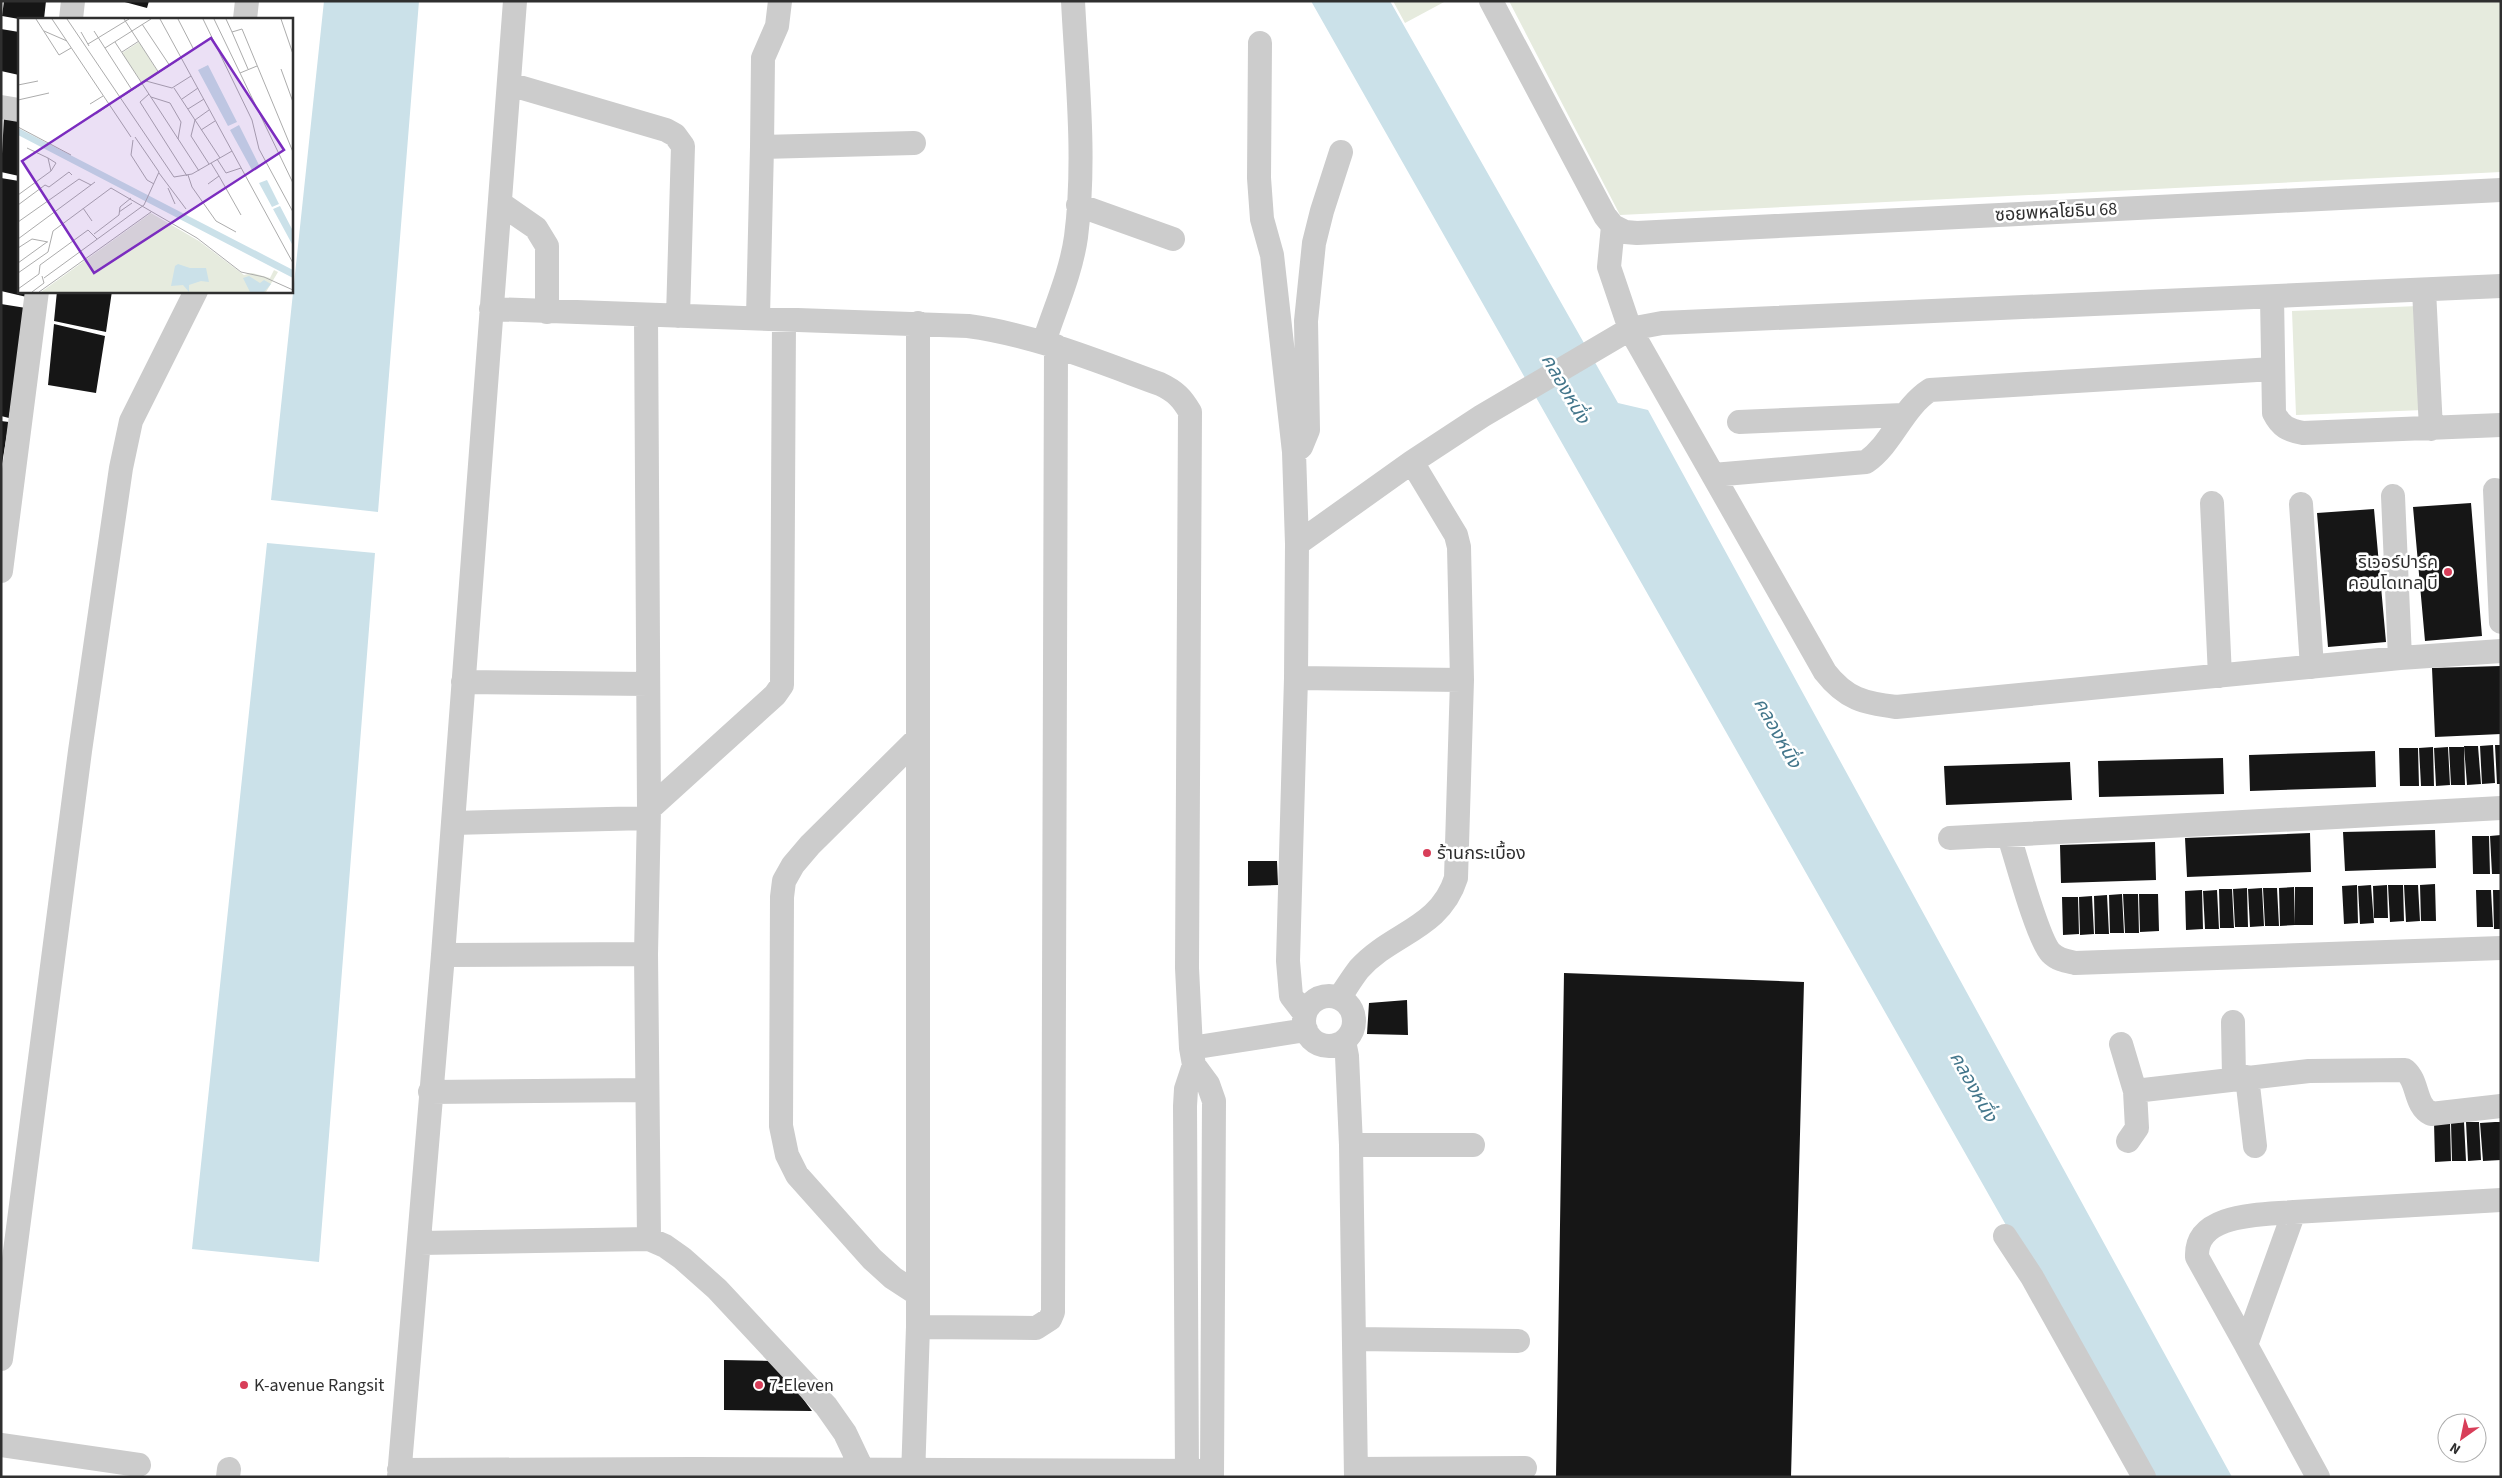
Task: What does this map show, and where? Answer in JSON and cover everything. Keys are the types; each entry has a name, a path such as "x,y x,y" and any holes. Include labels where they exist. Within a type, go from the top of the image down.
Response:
{"street":[{"path":"71,18 73,1"},
{"path":"245,18 247,1"},
{"path":"515,1 443,955 399,1473 863,1471 913,1474 1212,1474 1214,1101 1208,1084 1192,1056"},
{"path":"758,317 763,58 777,26 780,1"},
{"path":"918,1327 1036,1328 1050,1319 1053,1312 1050,344 1076,238 1080,127 1073,1"},
{"path":"1491,1 1613,226 1609,267 1623,333 1712,475 1824,672 1836,687 1852,697 1870,704 1896,707 2312,666 2501,651"},
{"path":"1192,1056 1305,1022 1315,1000 1322,996 1339,998 1346,1002 1353,1014 1352,1029 1344,1041 1330,1046 1315,1042 1305,1022 1291,996 1288,961 1296,678 1297,544 1294,452 1272,255 1262,219 1260,178 1260,43"},
{"path":"509,84 666,130 680,140 683,146 678,316"},
{"path":"1,107 18,110"},
{"path":"762,147 914,144"},
{"path":"1294,452 1301,446 1308,430 1306,321 1314,243 1322,211 1342,152"},
{"name":"ซอยพหลโยธิน 68","path":"1613,226 1625,232 1637,234 2501,190"},
{"path":"500,203 536,228 547,246 547,312"},
{"path":"1078,205 1173,239"},
{"path":"1297,544 1412,462 1482,416 1623,333 1662,323 2501,286"},
{"path":"2424,290 2431,429"},
{"path":"1,571 37,292"},
{"path":"1,1359 80,751 120,468 131,421 196,292"},
{"path":"2272,297 2274,414 2280,424 2289,430 2303,433 2501,425"},
{"path":"491,309 646,316 758,317 784,320 918,323 996,330 1050,344 1173,390 1184,401 1190,412 1187,968 1192,1056 1185,1106 1187,1474"},
{"path":"646,316 649,813 646,1090 649,1239"},
{"path":"452,824 649,813 776,695 782,685 784,320"},
{"path":"913,1474 918,1327 916,1293 918,323"},
{"path":"1712,475 1866,462 1884,445 1903,415 1920,396 1930,390 2273,369"},
{"path":"1739,422 1903,415"},
{"path":"1339,998 1360,968 1437,912 1451,892 1456,878 1462,680 1459,547 1456,535 1412,462"},
{"path":"2495,490 2501,622"},
{"path":"2394,496 2400,658"},
{"path":"2212,503 2220,676"},
{"path":"2300,504 2312,666"},
{"path":"1296,678 1462,680"},
{"path":"463,682 648,684"},
{"path":"916,1293 893,1278 872,1259 798,1176 787,1155 780,1126 782,898 784,881 793,865 810,845 918,738"},
{"path":"1950,838 2501,808"},
{"path":"2009,836 2041,935 2050,952 2060,960 2085,962 2501,948"},
{"path":"443,955 646,954"},
{"path":"2233,1022 2240,1077 2255,1146"},
{"path":"1344,1041 1347,1056 1351,1145 1356,1473 1525,1468"},
{"path":"2121,1044 2135,1091 2137,1128 2128,1141"},
{"path":"2135,1091 2240,1077 2309,1071 2405,1070 2413,1080 2420,1104 2425,1111 2431,1114 2501,1106"},
{"path":"430,1092 646,1090"},
{"path":"1351,1145 1473,1145"},
{"path":"2318,1477 2197,1256 2196,1250 2210,1228 2232,1218 2294,1212 2501,1200"},
{"path":"2246,1345 2294,1212"},
{"path":"2005,1236 2032,1276 2144,1477"},
{"path":"420,1243 649,1239 665,1246 682,1258 717,1290 826,1406 845,1433 863,1471"},
{"path":"1354,1339 1518,1341"},
{"path":"1,1445 139,1465"}],"shaded area":[{"path":"1393,1 1446,1 1405,23"},
{"path":"1509,1 2501,1 2501,172 1620,215"},
{"path":"2419,306 2424,410 2296,415 2292,311"}],"water":[{"path":"324,1 419,1 378,512 271,500"},
{"name":"คลองหนึ่ง","path":"1311,1 1390,1 1618,403 1648,410 2232,1477 2149,1477"},
{"path":"267,543 375,553 319,1262 192,1249"}],"building":[{"path":"4,1 46,1 44,18 18,19 2,16"},
{"path":"121,1 149,1 147,8"},
{"path":"1,29 18,32 18,75 1,71"},
{"path":"4,117 18,119 18,176 1,172"},
{"path":"1,178 18,181 18,292 32,292 31,298 1,291"},
{"path":"57,292 112,292 106,332 54,321"},
{"path":"1,304 26,308 9,418 1,416"},
{"path":"54,324 105,336 96,393 48,385"},
{"path":"1,421 9,422 2,464 1,464"},
{"name":"ริเวอร์ปาร์ค คอนโดเทล บี","path":"2471,503 2482,636 2425,641 2413,507"},
{"path":"2374,509 2386,642 2328,647 2317,513"},
{"path":"2501,666 2501,734 2435,737 2432,668"},
{"path":"2493,745 2495,783 2482,784 2480,746"},
{"path":"2495,745 2501,745 2501,784 2497,784"},
{"path":"2464,746 2478,746 2481,784 2467,785"},
{"path":"2433,747 2434,786 2421,786 2419,748"},
{"path":"2448,747 2450,785 2436,786 2434,748"},
{"path":"2449,747 2464,747 2465,785 2451,785"},
{"path":"2399,748 2418,748 2419,786 2400,786"},
{"path":"2375,751 2376,787 2250,791 2249,755"},
{"path":"2223,758 2224,794 2099,797 2098,761"},
{"path":"2070,762 2072,800 1946,805 1944,766"},
{"path":"2435,830 2436,868 2345,871 2343,832"},
{"path":"2310,833 2311,872 2187,877 2185,838"},
{"path":"2501,835 2501,874 2492,874 2490,836"},
{"path":"2472,836 2489,836 2490,874 2473,874"},
{"path":"2155,842 2156,880 2061,883 2060,845"},
{"path":"1248,861 1277,861 1278,885 1248,886"},
{"path":"2435,884 2436,921 2421,921 2420,885"},
{"path":"2357,885 2358,923 2344,924 2342,886"},
{"path":"2371,885 2374,923 2360,924 2358,886"},
{"path":"2387,885 2388,918 2374,918 2373,886"},
{"path":"2388,885 2403,885 2404,921 2390,922"},
{"path":"2404,885 2418,885 2420,921 2406,922"},
{"path":"2294,887 2295,925 2280,926 2279,888"},
{"path":"2295,887 2313,887 2313,925 2295,925"},
{"path":"2247,888 2248,927 2235,927 2233,889"},
{"path":"2262,888 2264,926 2250,927 2248,889"},
{"path":"2263,888 2277,888 2279,926 2265,926"},
{"path":"2219,889 2232,889 2234,928 2220,928"},
{"path":"2202,890 2203,929 2186,930 2185,891"},
{"path":"2217,890 2219,929 2205,929 2203,891"},
{"path":"2476,890 2491,890 2493,927 2477,927"},
{"path":"2493,890 2501,890 2501,929 2494,929"},
{"path":"2122,894 2124,933 2110,933 2109,895"},
{"path":"2123,894 2138,894 2139,933 2125,933"},
{"path":"2139,894 2158,894 2159,931 2140,932"},
{"path":"2107,895 2109,934 2095,934 2094,896"},
{"path":"2092,896 2094,934 2080,935 2079,897"},
{"path":"2062,897 2078,897 2079,934 2063,935"},
{"path":"1564,973 1804,982 1791,1477 1556,1477"},
{"path":"1407,1000 1408,1035 1367,1034 1369,1003"},
{"path":"2434,1122 2450,1122 2451,1161 2435,1162"},
{"path":"2464,1122 2466,1161 2452,1161 2451,1123"},
{"path":"2466,1122 2479,1122 2481,1160 2468,1161"},
{"path":"2501,1122 2501,1160 2483,1161 2480,1123"},
{"name":"7-Eleven","path":"724,1360 775,1361 812,1411 724,1410"}],"place":[{"name":"ริเวอร์ปาร์ค คอนโดเทล บี","path":"2448,572"},
{"name":"ร้านกระเบื้อง","path":"1427,853"},
{"name":"K-avenue Rangsit","path":"244,1385"},
{"name":"7-Eleven","path":"759,1385"}]}
